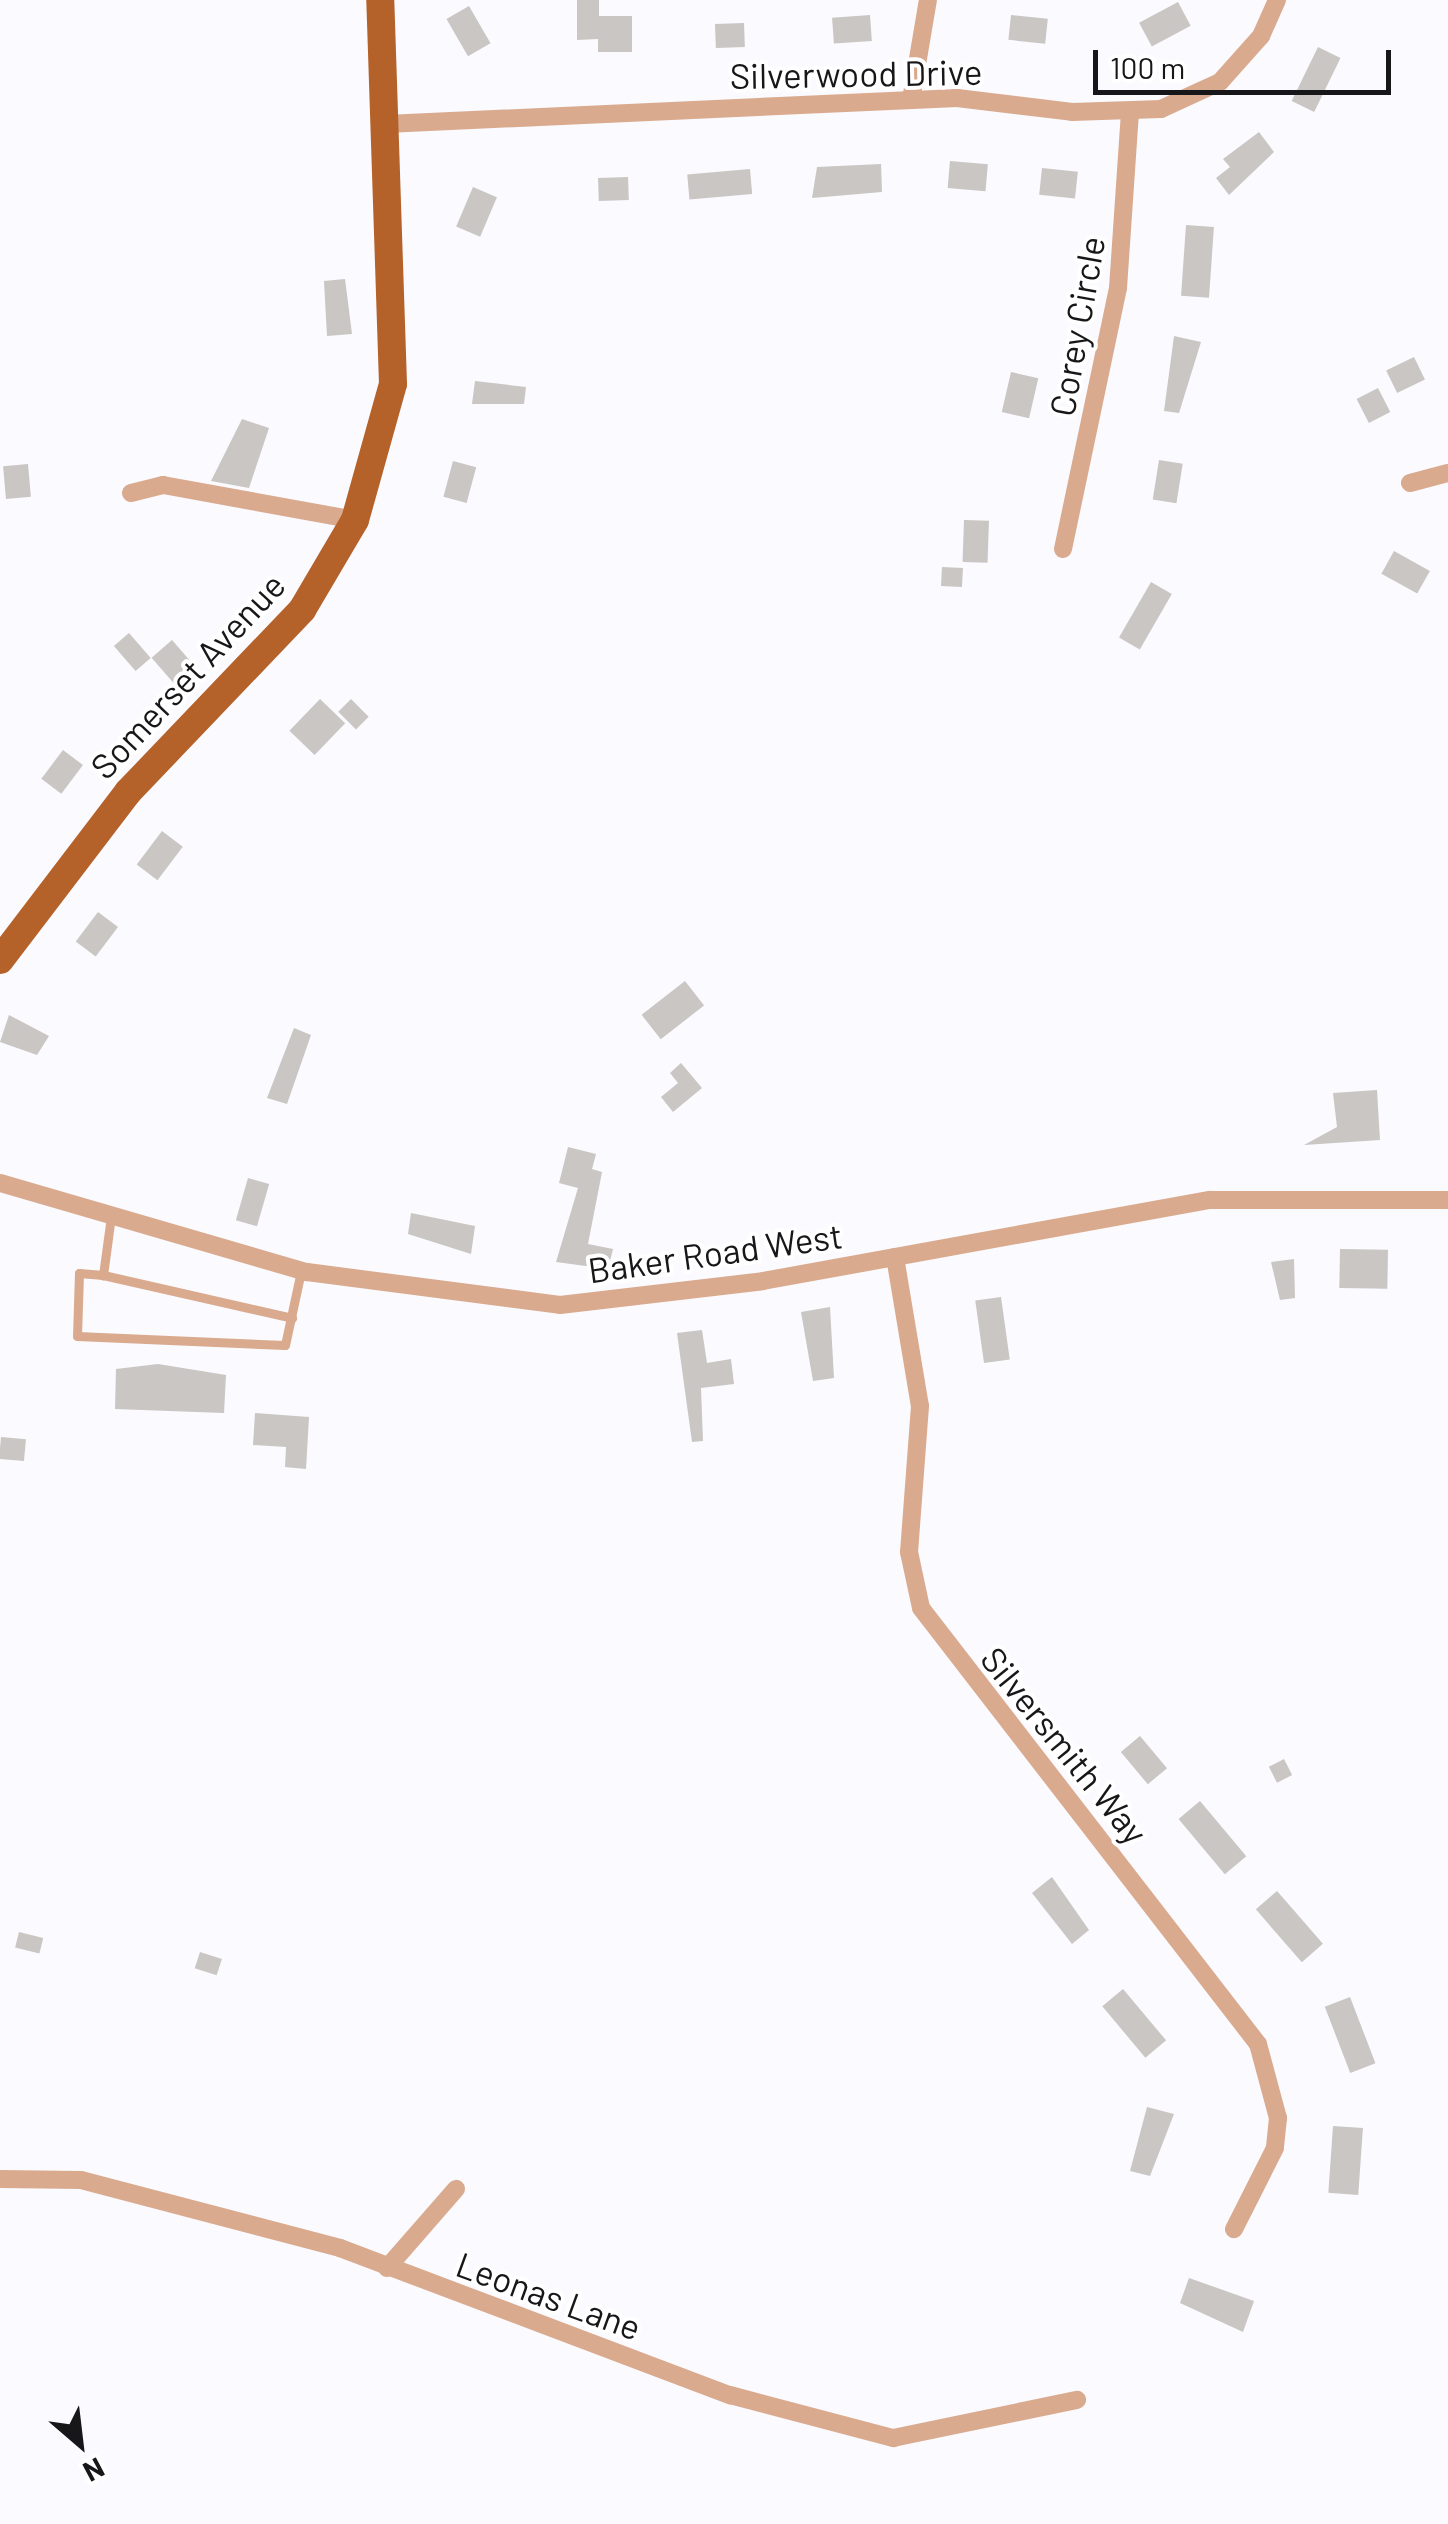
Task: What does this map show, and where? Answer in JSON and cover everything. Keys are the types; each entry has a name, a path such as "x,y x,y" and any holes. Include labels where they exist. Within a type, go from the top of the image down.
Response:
{"main road":[{"name":"Somerset Avenue","path":"0,960 128,792 302,610 355,520 392,384 380,0"}],"street":[{"path":"911,100 928,0"},
{"name":"Silverwood Drive","path":"386,124 911,100 1130,112 1220,82 1260,36 1278,0"},
{"name":"Corey Circle","path":"1063,549 1118,288 1130,112"},
{"path":"1410,484 1448,473"},
{"path":"131,494 163,486 355,520"},
{"name":"Baker Road West","path":"0,1184 301,1271 560,1306 896,1256 1210,1200 1448,1200"},
{"name":"Silversmith Way","path":"896,1256 920,1406 909,1552 920,1608 1258,2044 1278,2118 1275,2148 1234,2230"},
{"name":"Leonas Lane","path":"0,2179 81,2180 387,2268 730,2395 893,2438 1077,2400"},
{"path":"387,2268 456,2188"}],"lane":[{"path":"103,1275 110,1216"},
{"path":"292,1318 103,1275 79,1273 77,1336 286,1345 292,1318 301,1271"}],"building":[{"path":"577,0 599,0 599,16 632,16 632,52 598,52 598,39 577,40"},
{"path":"1178,2 1191,26 1152,46 1139,23"},
{"path":"469,6 490,43 468,56 446,19"},
{"path":"870,15 872,41 834,44 832,18"},
{"path":"1011,15 1048,19 1045,44 1008,40"},
{"path":"744,23 745,47 716,48 715,24"},
{"path":"1318,47 1340,58 1314,112 1292,101"},
{"path":"1259,132 1274,152 1229,195 1216,178 1230,167 1223,159"},
{"path":"950,161 988,164 986,191 948,188"},
{"path":"881,164 882,192 812,198 817,167"},
{"path":"1042,168 1078,172 1075,199 1039,195"},
{"path":"750,169 752,194 689,199 687,174"},
{"path":"628,177 629,200 599,201 598,178"},
{"path":"473,187 497,197 480,237 456,227"},
{"path":"1186,225 1214,227 1209,298 1181,296"},
{"path":"345,279 352,334 327,336 324,281"},
{"path":"1174,336 1201,342 1179,413 1164,411"},
{"path":"1414,357 1425,379 1397,393 1386,371"},
{"path":"1011,372 1038,378 1029,418 1002,412"},
{"path":"475,381 526,387 524,404 472,404"},
{"path":"1378,388 1390,412 1369,423 1357,399"},
{"path":"242,419 269,428 249,488 211,481"},
{"path":"1159,460 1183,464 1176,503 1153,500"},
{"path":"453,461 476,467 467,503 443,497"},
{"path":"28,464 31,497 6,499 3,466"},
{"path":"964,520 989,521 988,563 963,562"},
{"path":"1394,551 1430,571 1417,594 1381,574"},
{"path":"942,567 963,568 962,587 941,586"},
{"path":"1151,582 1172,594 1140,649 1119,637"},
{"path":"129,633 151,658 136,671 114,646"},
{"path":"172,640 199,671 179,689 152,658"},
{"path":"320,699 345,723 315,755 289,731"},
{"path":"351,699 369,717 356,729 338,712"},
{"path":"63,750 83,765 61,794 41,779"},
{"path":"162,831 183,847 157,880 137,865"},
{"path":"98,912 118,927 96,957 76,942"},
{"path":"685,981 704,1005 661,1039 642,1015"},
{"path":"9,1015 49,1036 37,1055 0,1042"},
{"path":"294,1028 311,1035 287,1104 267,1098"},
{"path":"681,1063 702,1088 673,1112 661,1097 678,1083 670,1073"},
{"path":"1377,1090 1380,1140 1304,1145 1337,1127 1333,1093"},
{"path":"568,1147 596,1154 592,1169 602,1172 588,1244 613,1249 608,1269 556,1262 578,1188 559,1183"},
{"path":"248,1178 269,1184 257,1226 236,1220"},
{"path":"411,1213 475,1226 471,1254 408,1234"},
{"path":"1340,1249 1388,1250 1387,1289 1339,1288"},
{"path":"1294,1259 1295,1298 1280,1300 1271,1262"},
{"path":"1001,1297 1010,1359 984,1363 975,1301"},
{"path":"830,1307 834,1378 813,1381 801,1312"},
{"path":"702,1330 707,1363 731,1359 734,1384 701,1388 703,1441 692,1442 677,1333"},
{"path":"158,1364 226,1375 224,1413 115,1409 116,1369"},
{"path":"255,1413 309,1417 306,1469 285,1467 286,1447 253,1445"},
{"path":"1,1437 26,1439 24,1461 0,1459"},
{"path":"1140,1736 1167,1768 1148,1784 1121,1752"},
{"path":"1284,1759 1292,1775 1277,1783 1269,1767"},
{"path":"1200,1801 1246,1856 1225,1874 1179,1819"},
{"path":"1052,1877 1089,1930 1072,1944 1032,1893"},
{"path":"1277,1891 1323,1944 1302,1962 1256,1909"},
{"path":"19,1932 43,1938 39,1954 15,1948"},
{"path":"200,1952 222,1959 217,1975 195,1968"},
{"path":"1123,1989 1166,2040 1145,2058 1102,2006"},
{"path":"1350,1997 1375,2063 1350,2073 1325,2007"},
{"path":"1147,2107 1174,2114 1150,2176 1130,2171"},
{"path":"1333,2126 1363,2128 1358,2195 1328,2193"},
{"path":"1189,2278 1254,2301 1243,2332 1180,2303"}]}
